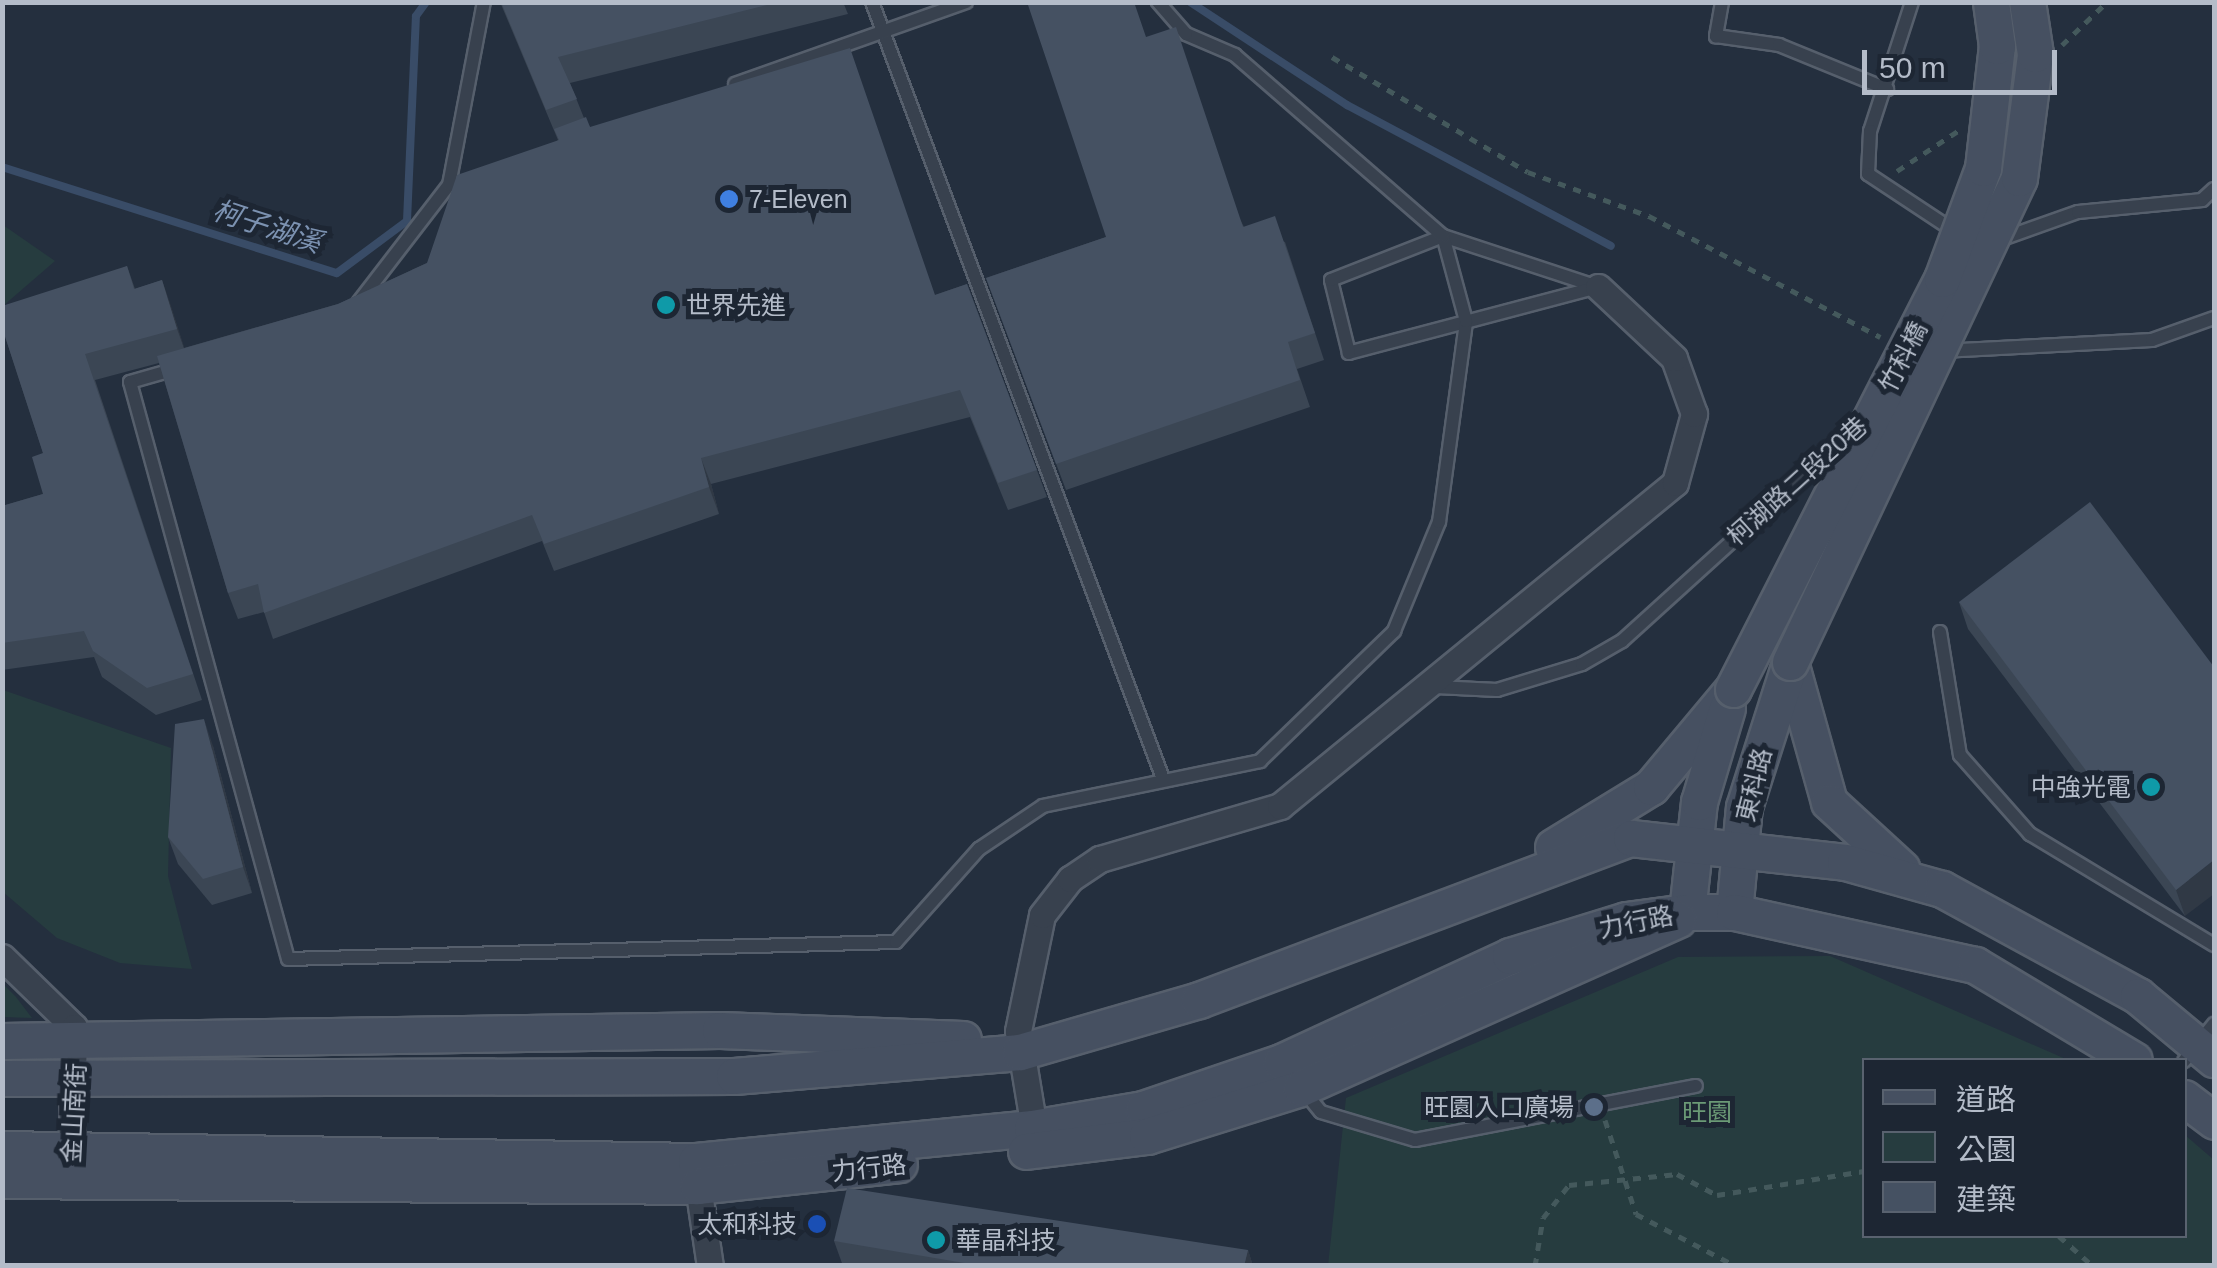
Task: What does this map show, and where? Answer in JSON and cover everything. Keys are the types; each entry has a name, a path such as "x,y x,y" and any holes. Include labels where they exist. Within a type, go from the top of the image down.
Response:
{"street":[{"name":"竹科橋","path":"1733,689 1942,280 1983,168 1997,46 1991,2"},
{"name":"竹科橋","path":"1790,662 2019,178 2035,54 2027,2"},
{"path":"1036,1139 1019,1041 1042,915 1070,878 1100,859 1280,806 1436,687 1647,514 1686,465 1694,414 1674,358 1598,287"},
{"name":"東科路","path":"1734,912 1741,845 1790,662"},
{"path":"1790,662 1829,802 1890,862 2138,996 2203,1047"},
{"name":"東科路","path":"1687,912 1694,839 1733,689"},
{"path":"1431,906 1588,830 1651,787 1733,689"},
{"path":"2,1078 734,1076 1019,1041 1073,1038 1199,1000 1431,906 1631,838 1694,839 1741,845 1942,890"},
{"name":"力行路","path":"2,1180 71,1164 696,1161 1036,1139 1148,1136 1302,1088 1522,984 1648,940 1687,912"},
{"name":"力行路","path":"2,1148 71,1164 698,1186 1036,1139 1143,1109 1281,1062 1510,956 1626,920 1687,912 1734,912 1975,965 2131,1058"},
{"name":"金山南街","path":"2,957 58,1004 78,1039 71,1164"},
{"path":"2,1041 720,1030 1019,1041"},
{"path":"2187,1100 2214,1121"},
{"path":"698,1186 710,1266"}],"lane":[{"path":"344,322 449,184 484,2"},
{"path":"872,2 1162,776"},
{"path":"713,92 966,2"},
{"path":"1158,2 1186,34 1235,55 1443,236 1598,287"},
{"path":"1722,2 1716,36 1779,45 1887,90"},
{"path":"1912,2 1887,90 1870,132 1868,174 1980,247 2078,212 2202,200 2214,189"},
{"path":"449,184 468,178"},
{"path":"201,362 130,382 288,959 896,942 979,848 1043,806 1162,776 1260,761 1394,631 1439,522 1466,321 1443,236"},
{"path":"1443,236 1331,280 1349,353 1598,287"},
{"name":"柯湖路二段20巷","path":"1436,687 1498,690 1582,664 1622,641 1922,357 1980,247"},
{"path":"1922,357 2152,340 2214,318"},
{"path":"1940,632 1960,755 2030,834 2214,945"},
{"path":"1302,1088 1321,1112 1416,1140 1602,1108 1696,1086"}],"path":[{"path":"1332,57 1528,172 1760,269 1922,357"},
{"path":"1602,1108 1619,1176 1636,1214 1736,1266"},
{"path":"1535,1266 1543,1218 1570,1185 1619,1176 1678,1174 1717,1195 1862,1171"},
{"path":"2061,1238 2092,1266"}],"green space":[{"path":"3,225 55,261 3,306"},
{"path":"3,690 171,748 168,876 192,969 120,963 57,938 3,892"},
{"name":"旺園","path":"1830,956 2063,1058 1862,1058 1862,1238 2187,1238 2187,1137 2214,1160 2214,1265 1328,1266 1346,1098 1678,957"},
{"path":"2,983 16,997 32,1018 3,1017"}],"building":[{"path":"501,2 779,2 558,57 577,99 546,110"},
{"path":"1027,2 1134,2 1146,37 1176,27 1243,227 1275,216 1315,333 1288,342 1300,380 1056,464 986,278 1106,237"},
{"name":"世界先進","path":"850,48 935,295 967,284 1037,470 998,483 960,390 701,458 709,487 544,544 532,515 264,613 258,584 228,593 157,356 338,304 427,263 457,175 559,140 554,129 586,117 590,127"},
{"path":"127,266 134,289 162,280 177,329 85,354 193,674 147,688 93,651 84,631 2,643 2,506 43,494 32,457 43,453 2,327 2,306"},
{"name":"中強光電","path":"2090,502 2214,667 2214,860 2176,890 1959,602"},
{"path":"204,719 243,867 203,879 168,837 175,724"},
{"path":"847,1188 1248,1250 1244,1266 982,1266 834,1241"}],"waterway":[{"name":"柯子湖溪","path":"2,167 337,273 407,221 416,16 426,2"},
{"path":"1190,2 1347,105 1611,246"}],"place":[{"name":"7-Eleven","path":"729,199"},
{"name":"世界先進","path":"666,305"},
{"name":"中強光電","path":"2151,787"},
{"name":"旺園入口廣場","path":"1594,1107"},
{"name":"太和科技","path":"817,1224"},
{"name":"華晶科技","path":"936,1240"}]}
